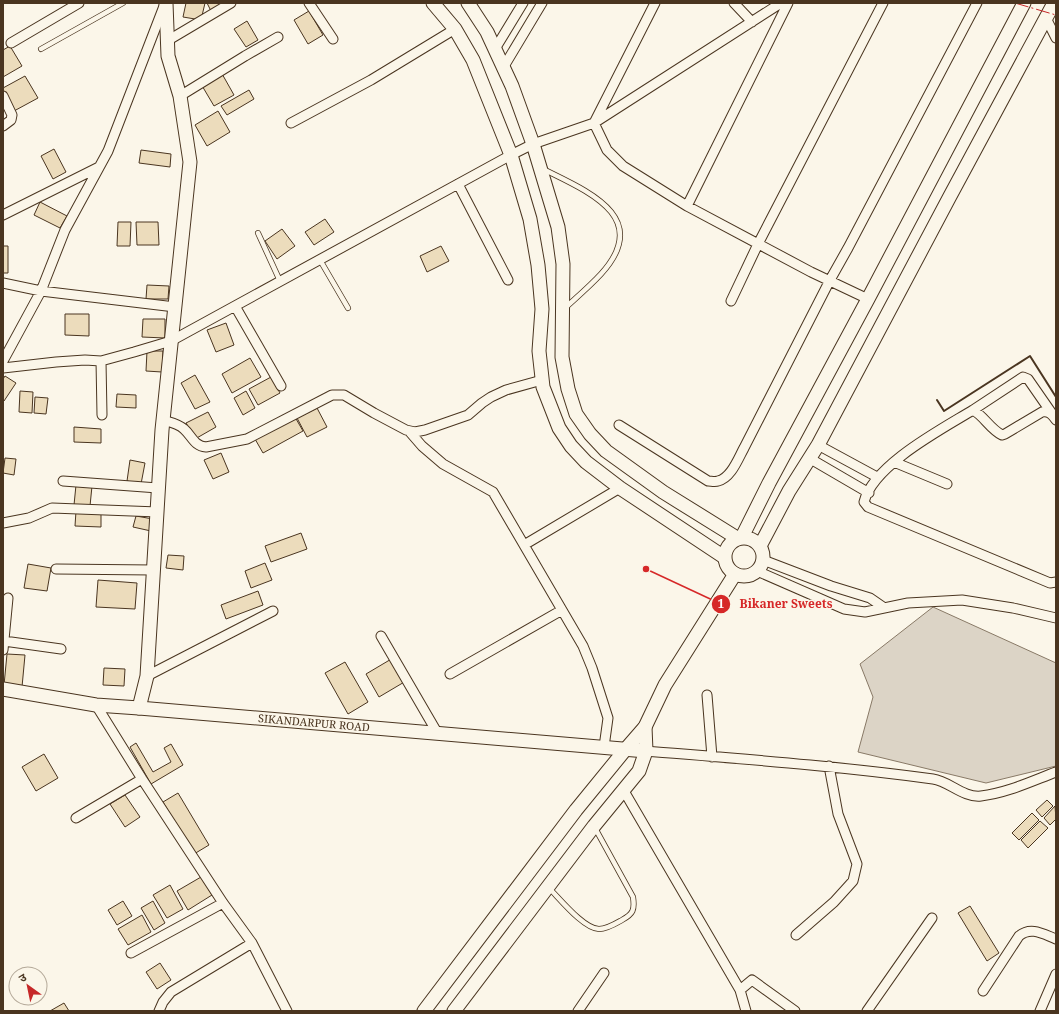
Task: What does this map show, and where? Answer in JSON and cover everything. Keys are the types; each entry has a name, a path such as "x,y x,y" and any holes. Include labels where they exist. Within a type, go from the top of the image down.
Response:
{"street":[{"path":"10,43 79,3"},
{"path":"139,708 147,676 163,420 190,162 180,96 168,56 166,3"},
{"path":"3,361 41,291 65,230 108,151 166,3"},
{"path":"167,41 231,3"},
{"path":"309,3 333,39"},
{"path":"433,3 455,29 473,60 510,155 530,219 538,265 542,309 539,352 542,380 543,387 559,428 571,446 586,462 620,488 724,557"},
{"path":"468,3 488,32 512,86 533,144 558,227 563,264 562,357 568,389 576,414 590,434 606,451 663,492 740,538"},
{"path":"495,49 523,3"},
{"path":"503,68 542,3"},
{"path":"594,123 655,3"},
{"path":"734,3 752,22"},
{"path":"3,368 56,362 85,360 100,361 171,341 510,155 533,144 594,123 781,3"},
{"path":"687,206 788,3"},
{"path":"731,301 758,244 883,3"},
{"path":"619,425 708,481 719,481 726,476 744,448 830,280 977,3"},
{"path":"740,538 1024,3"},
{"path":"760,546 789,491 818,445 1054,3"},
{"path":"1046,18 1056,38"},
{"path":"291,123 370,80 455,29"},
{"path":"180,96 278,37"},
{"path":"3,96 12,115 11,120 3,126"},
{"path":"594,123 607,150 622,166 687,206 811,272 868,299"},
{"path":"3,215 99,167"},
{"path":"458,184 508,280"},
{"path":"3,283 41,291 175,307"},
{"path":"234,306 281,386"},
{"path":"100,361 102,415"},
{"path":"1055,418 1028,379 1023,377 902,454 877,477 864,502 868,507 1050,583 1056,582"},
{"path":"163,420 179,425 196,444 200,447 206,447 247,439 332,395 337,394 344,395 374,413 415,432 468,415 491,397 506,390 542,380"},
{"path":"973,410 1002,435 1042,412 1047,411 1055,418"},
{"path":"410,431 422,446 443,464 493,492 583,646 608,718 604,747"},
{"path":"818,445 877,477"},
{"path":"810,458 869,493"},
{"path":"894,462 947,484"},
{"path":"63,481 158,488"},
{"path":"524,545 620,488"},
{"path":"3,523 29,518 52,508 158,512"},
{"path":"740,538 752,539 760,546 764,555 760,566 746,576 735,574 726,566 724,557 726,548 733,540 740,538"},
{"path":"760,566 870,598 883,607"},
{"path":"760,566 844,609 865,612 883,607 914,602 962,600 1013,608 1056,618"},
{"path":"56,569 153,570"},
{"path":"424,1011 526,875 645,727 666,685 735,574"},
{"path":"8,598 3,645 61,649"},
{"path":"450,674 562,610"},
{"path":"147,676 273,611"},
{"path":"381,636 438,734"},
{"name":"SIKANDARPUR ROAD","path":"3,689 96,705 646,751"},
{"path":"707,695 712,757"},
{"path":"96,705 142,779 223,903 252,943 287,1011"},
{"path":"454,1011 594,826 639,771 646,751 645,727"},
{"path":"646,751 829,766 936,779 970,794 980,796 1025,784 1056,772"},
{"path":"796,936 834,902 853,881 857,864 838,814 829,766"},
{"path":"76,818 142,779"},
{"path":"624,791 740,990 746,1011"},
{"path":"131,953 223,903"},
{"path":"867,1011 932,918"},
{"path":"983,991 1019,936 1024,932 1034,931 1056,939"},
{"path":"159,1011 163,1002 171,992 252,943"},
{"path":"578,1011 604,973"},
{"path":"1040,1011 1056,974"},
{"path":"740,990 752,980 795,1011"}],"lane":[{"path":"41,49 123,3"},
{"path":"540,167 586,191 601,201 610,210 617,221 621,232 619,244 613,257 601,274 562,310"},
{"path":"258,233 280,281"},
{"path":"320,260 348,308"},
{"path":"548,887 576,917 598,930 609,928 630,915 634,907 633,897 594,826"}],"shaded area":[{"path":"933,607 1056,663 1056,766 986,783 858,752 873,697 860,664"}],"building":[{"path":"186,3 205,3 201,20 183,17"},
{"path":"207,3 225,3 212,13"},
{"path":"309,11 323,35 308,44 294,20"},
{"path":"247,21 258,40 246,47 234,29"},
{"path":"10,46 22,66 3,77 3,50"},
{"path":"221,72 234,95 214,106 201,84"},
{"path":"25,76 38,98 14,111 3,88"},
{"path":"249,90 254,99 227,115 221,106"},
{"path":"218,111 230,132 207,146 195,125"},
{"path":"54,149 66,172 53,179 41,156"},
{"path":"141,150 171,154 170,167 139,163"},
{"path":"40,202 67,216 60,228 34,215"},
{"path":"325,219 334,232 314,245 305,232"},
{"path":"118,222 131,222 130,246 117,246"},
{"path":"136,222 158,222 159,245 137,245"},
{"path":"282,229 295,246 277,259 265,241"},
{"path":"3,246 8,246 8,273 3,273"},
{"path":"441,246 449,261 427,272 420,256"},
{"path":"147,285 169,286 168,299 146,299"},
{"path":"65,314 89,314 89,336 65,335"},
{"path":"143,319 165,319 165,338 142,337"},
{"path":"226,323 234,345 216,352 207,330"},
{"path":"147,351 163,351 162,372 146,371"},
{"path":"250,358 261,377 232,393 222,374"},
{"path":"195,375 210,402 195,409 181,383"},
{"path":"5,376 16,383 4,401 3,379"},
{"path":"271,377 280,393 258,405 249,389"},
{"path":"20,391 33,392 32,413 19,412"},
{"path":"246,391 255,408 243,415 234,398"},
{"path":"117,394 136,395 136,408 116,407"},
{"path":"35,397 48,398 46,414 34,413"},
{"path":"317,408 327,427 307,437 297,418"},
{"path":"208,412 216,427 195,439 186,423"},
{"path":"295,417 303,431 263,453 255,439"},
{"path":"74,427 101,429 101,443 74,442"},
{"path":"221,453 229,472 213,479 204,460"},
{"path":"5,458 16,459 14,475 3,473"},
{"path":"130,460 145,463 141,484 127,481"},
{"path":"76,485 92,486 90,506 74,505"},
{"path":"76,511 101,512 101,527 75,526"},
{"path":"136,516 153,519 151,531 133,527"},
{"path":"301,533 307,549 271,562 265,546"},
{"path":"168,555 184,556 183,570 166,568"},
{"path":"265,563 272,580 251,588 245,571"},
{"path":"28,564 51,568 47,591 24,588"},
{"path":"98,580 137,583 135,609 96,607"},
{"path":"258,591 263,605 226,619 221,605"},
{"path":"7,654 25,655 22,687 4,685"},
{"path":"393,658 406,681 379,697 366,674"},
{"path":"345,662 368,702 348,714 325,673"},
{"path":"104,668 125,669 124,686 103,685"},
{"path":"136,743 153,772 171,762 164,748 171,744 183,765 151,784 130,747"},
{"path":"44,754 58,778 36,791 22,767"},
{"path":"178,793 209,845 194,854 163,802"},
{"path":"125,795 140,817 125,827 110,804"},
{"path":"1047,800 1053,806 1042,817 1036,810"},
{"path":"1055,806 1056,819 1050,825 1044,818"},
{"path":"1032,813 1039,820 1019,840 1012,833"},
{"path":"1040,821 1048,828 1028,848 1021,840"},
{"path":"201,877 212,895 188,910 177,891"},
{"path":"170,885 183,909 167,918 153,895"},
{"path":"123,901 132,916 117,925 108,910"},
{"path":"153,901 165,923 154,930 141,908"},
{"path":"970,906 999,953 987,961 958,913"},
{"path":"142,915 151,932 128,945 118,929"},
{"path":"160,963 171,980 157,989 146,972"},
{"path":"64,1003 69,1011 50,1011"}],"wall":[{"path":"937,400 944,411 1030,356 1056,397"}],"power":[{"path":"1015,3 1056,15"}],"place":[{"name":"Bikaner Sweets","path":"646,569"}]}
